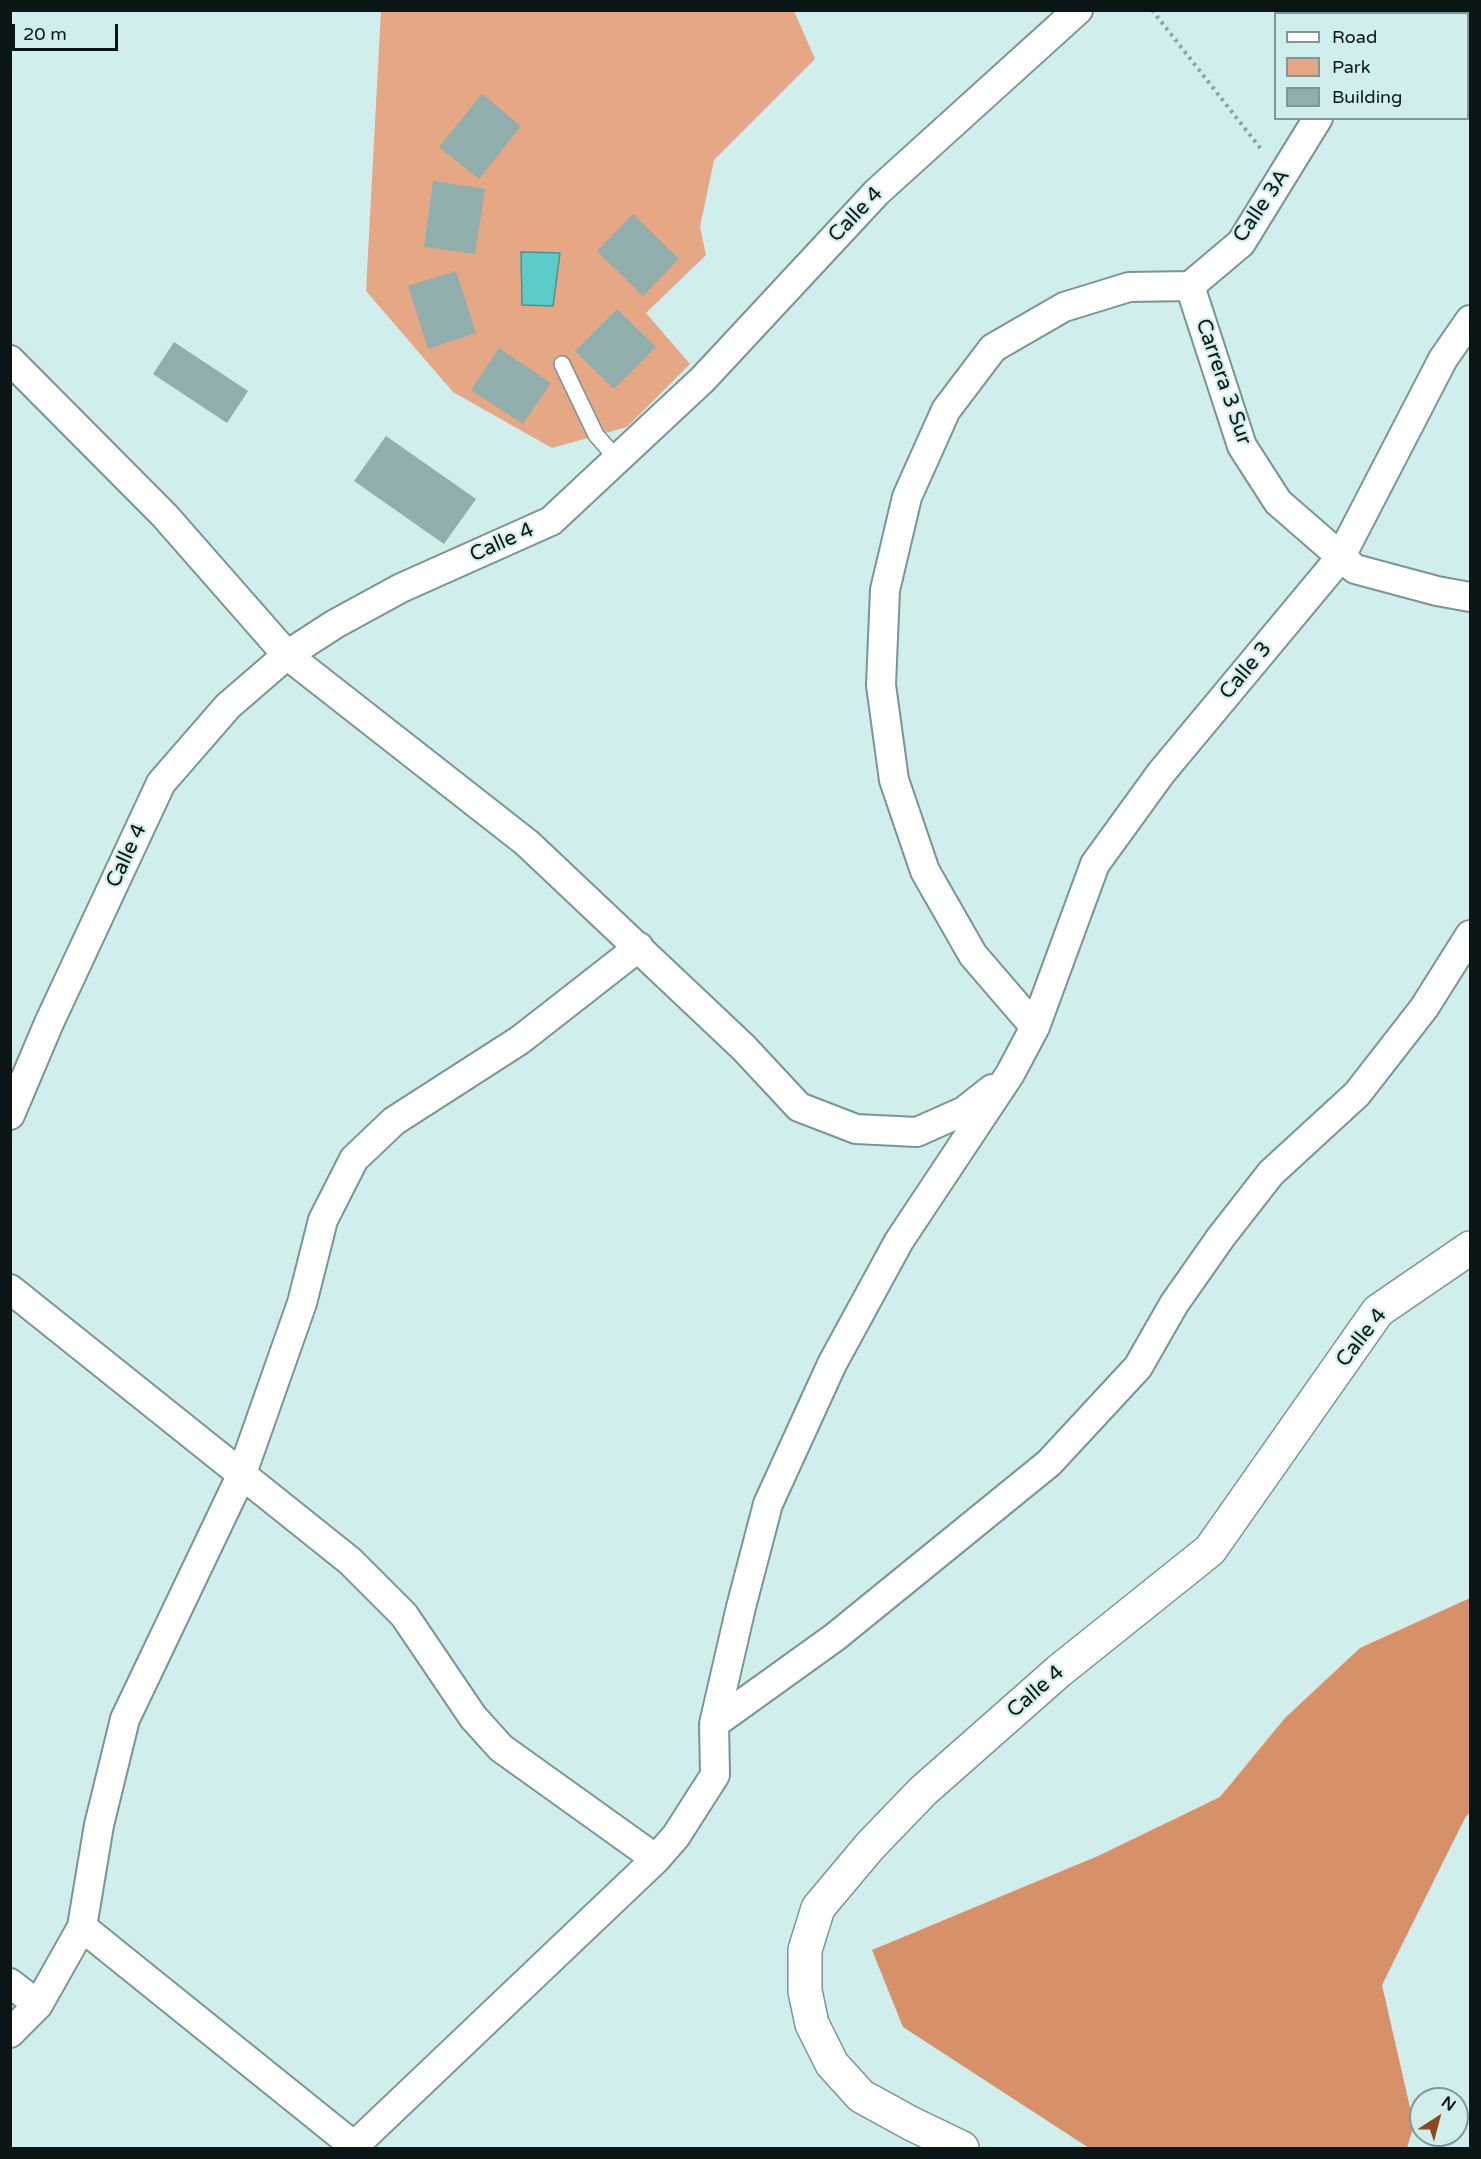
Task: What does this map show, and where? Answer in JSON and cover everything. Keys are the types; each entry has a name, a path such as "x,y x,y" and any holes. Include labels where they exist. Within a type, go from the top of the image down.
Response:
{"street":[{"name":"Calle 4","path":"10,1115 49,1023 161,783 228,706 286,655 335,624 401,588 551,521 703,379 877,192 1077,10"},
{"name":"Calle 3A","path":"1190,286 1241,243 1317,120"},
{"path":"1035,1027 973,954 925,871 894,780 881,686 885,590 907,497 946,410 993,348 1064,307 1129,287 1190,286"},
{"name":"Carrera 3 Sur","path":"1190,286 1242,446 1278,502 1355,569 1437,591 1470,597"},
{"name":"Calle 3","path":"353,2147 656,1859 676,1836 714,1775 714,1724 768,1504 832,1364 899,1241 1010,1074 1035,1027 1095,864 1161,773 1341,556 1443,359 1470,320"},
{"path":"10,360 165,516 286,655 527,843 639,946 744,1048 799,1107 856,1129 917,1132 964,1111 1010,1074"},
{"path":"714,1724 835,1637 1049,1463 1138,1367 1174,1304 1221,1237 1271,1173 1357,1094 1424,1008 1470,935"},
{"path":"10,2033 38,2005 82,1927 99,1826 125,1719 241,1476 302,1303 323,1220 354,1159 394,1121 520,1040 639,946"},
{"name":"Calle 4","path":"962,2148 861,2096 832,2064 812,2024 805,1991 805,1950 818,1908 870,1846 923,1791 1059,1671 1210,1550 1378,1311 1470,1248"},
{"path":"11,1290 350,1561 404,1614 473,1717 501,1749 656,1859"},
{"path":"82,1927 353,2147"},
{"path":"10,1983 38,2005"}],"lane":[{"path":"562,364 596,435 618,460"}],"path":[{"path":"1152,10 1283,176"}],"green space":[{"path":"381,11 794,11 815,59 714,160 700,227 706,255 646,313 690,364 627,427 552,448 453,392 366,291"}],"shaded area":[{"path":"1470,1598 1470,1812 1382,1985 1409,2103 1407,2148 1089,2148 903,2027 872,1950 1098,1856 1220,1797 1285,1718 1360,1648"}],"water":[{"path":"521,252 560,253 553,306 522,305"}],"building":[{"path":"482,94 521,126 479,179 439,147"},
{"path":"433,181 485,189 475,254 424,247"},
{"path":"633,214 679,259 643,296 597,251"},
{"path":"456,271 476,333 428,349 408,286"},
{"path":"617,309 656,347 614,389 575,351"},
{"path":"174,342 248,391 227,423 153,374"},
{"path":"499,348 551,383 523,424 471,390"},
{"path":"386,436 476,499 444,544 354,481"}]}
